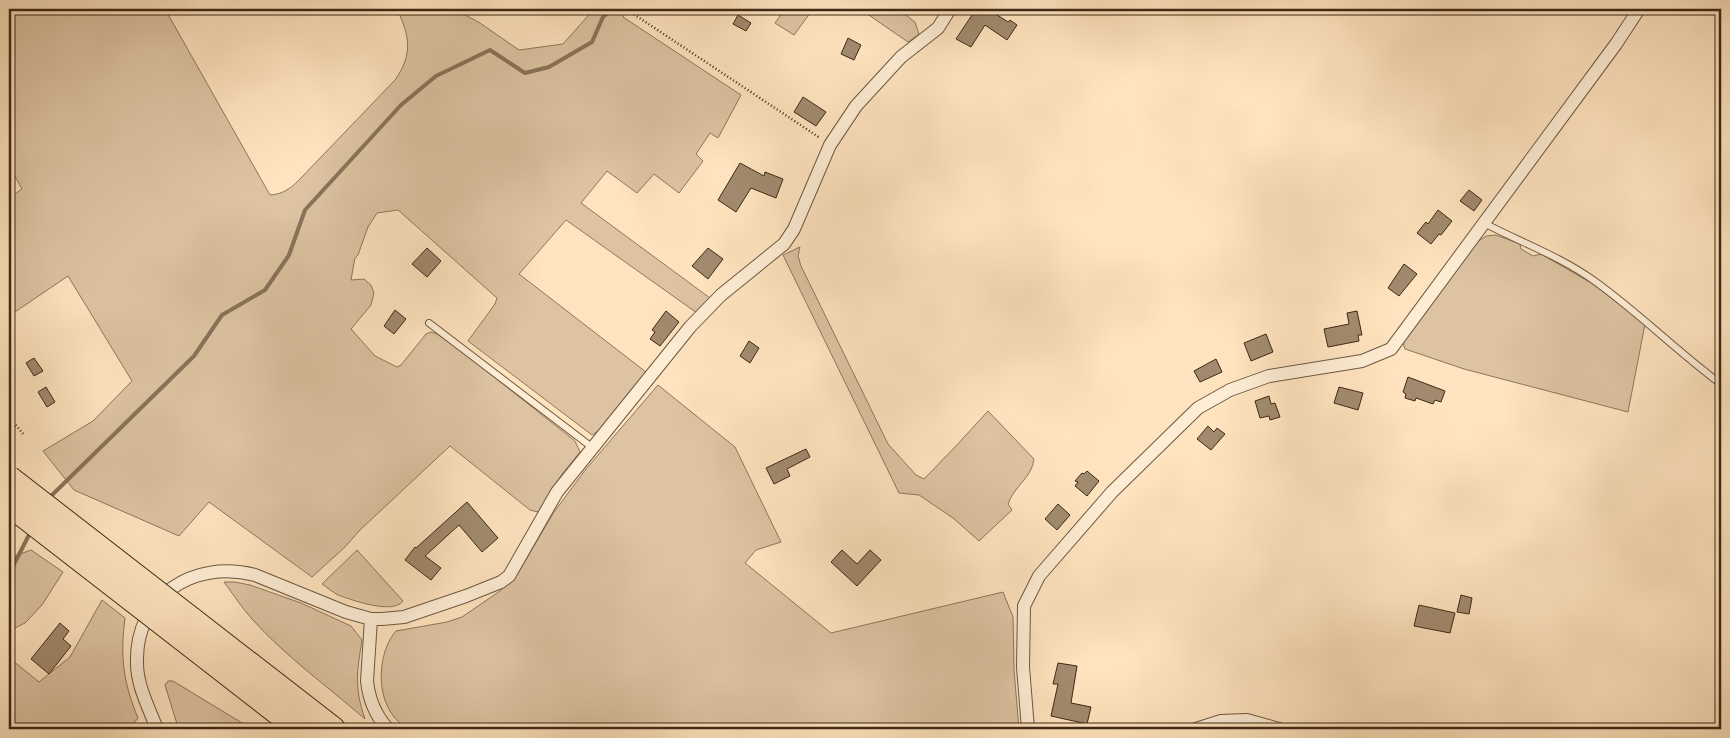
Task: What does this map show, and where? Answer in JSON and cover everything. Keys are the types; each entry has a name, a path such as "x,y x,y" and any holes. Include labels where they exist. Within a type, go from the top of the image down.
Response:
{"highway":[{"path":"9,478 185,627 299,729"},
{"path":"9,504 333,729"}],"street":[{"path":"157,729 138,678 137,651 143,626 151,610 162,596 193,576 218,571 243,572 255,575 346,612 371,619 382,619 404,617 466,596 500,582 509,576 558,492 690,327 721,295 784,244 794,229 830,145 856,106 901,57 938,28 950,9"},
{"path":"1028,729 1023,668 1024,606 1039,576 1112,492 1198,408 1230,390 1269,376 1362,361 1391,349 1616,44 1639,9"},
{"path":"371,619 368,691 379,719 388,729"},
{"path":"1196,729 1221,721 1247,720 1279,729"}],"lane":[{"path":"1484,223 1547,252 1595,282 1641,317 1721,384"},
{"path":"429,323 593,448"}],"path":[{"path":"621,9 634,14 830,145"},
{"path":"9,417 24,436"}],"shaded area":[{"path":"9,9 165,9 270,195 283,192 296,183 395,80 405,62 408,45 405,28 397,9 457,9 519,50 563,44 594,9 628,9 623,17 741,95 718,138 710,133 696,154 703,161 679,193 654,174 637,193 607,171 581,203 710,298 697,313 566,220 519,274 646,372 598,431 592,435 468,341 495,304 497,298 398,210 377,213 368,227 358,255 355,258 351,280 364,279 371,285 374,293 371,305 351,329 375,356 397,367 401,365 426,334 431,332 437,334 575,441 580,452 562,474 538,512 530,510 450,446 312,577 209,502 179,536 74,490 43,451 93,421 132,381 68,276 9,316 9,198 22,189 9,165"},
{"path":"785,9 813,9 794,35 775,23"},
{"path":"860,9 898,9 915,22 919,34 908,42"},
{"path":"1496,235 1520,244 1521,249 1533,256 1541,254 1593,284 1645,324 1628,412 1464,369 1405,349 1403,343 1477,242 1486,236"},
{"path":"800,247 798,256 801,266 888,444 916,475 924,479 988,411 1034,459 1030,472 1014,492 1008,504 1012,510 979,541 953,518 919,495 899,493 783,255"},
{"path":"658,385 735,447 781,542 756,550 745,563 831,633 1003,592 1013,617 1014,670 1019,729 407,729 401,724 387,705 381,677 386,647 396,631 447,622 462,617 500,591 518,573 554,512 586,469"},
{"path":"31,550 63,572 42,605 25,623 9,631 9,558"},
{"path":"357,550 403,601 391,607 372,605 338,595 322,584"},
{"path":"224,582 250,585 301,603 351,626 362,640 358,688 365,719 265,633"},
{"path":"102,600 125,618 124,669 129,693 138,718 129,729 9,729 9,662 12,660 39,682 70,657"},
{"path":"168,681 173,681 252,729 182,729 177,724 165,685"}],"building":[{"path":"976,9 988,9 1008,22 1010,20 1017,25 1007,40 985,25 971,47 956,39"},
{"path":"738,15 751,23 746,31 733,24"},
{"path":"848,38 861,45 854,60 841,54"},
{"path":"803,97 826,112 816,126 794,112"},
{"path":"740,163 764,176 765,172 783,179 776,198 751,188 736,212 718,200"},
{"path":"1469,190 1482,200 1474,211 1460,201"},
{"path":"1438,210 1452,221 1431,244 1417,233 1426,222 1428,224"},
{"path":"427,248 441,261 427,277 412,264"},
{"path":"708,248 723,259 708,279 692,266"},
{"path":"1404,264 1417,274 1399,296 1388,288"},
{"path":"395,310 406,319 394,334 384,326"},
{"path":"666,311 679,322 660,346 650,339 655,332 652,330"},
{"path":"1357,311 1362,335 1358,335 1359,341 1328,347 1324,329 1349,324 1347,313"},
{"path":"1266,334 1273,352 1251,361 1244,343"},
{"path":"749,341 759,348 750,363 740,356"},
{"path":"34,358 43,371 34,376 26,363"},
{"path":"1216,359 1222,372 1200,382 1194,371"},
{"path":"1408,377 1445,391 1441,402 1435,400 1433,404 1416,398 1415,401 1405,398 1406,394 1403,392"},
{"path":"46,387 55,402 47,407 38,392"},
{"path":"1339,387 1363,393 1358,410 1334,403"},
{"path":"1269,396 1271,404 1275,403 1280,417 1270,420 1269,416 1260,418 1255,401"},
{"path":"1208,426 1214,432 1217,428 1225,434 1211,450 1197,439"},
{"path":"806,449 810,457 787,469 790,476 774,484 766,468"},
{"path":"1087,471 1099,481 1087,496 1075,486 1078,482 1075,481 1082,473 1084,474"},
{"path":"467,502 498,538 482,552 459,525 425,556 441,568 431,580 405,560 415,547"},
{"path":"1058,504 1070,515 1057,530 1045,519"},
{"path":"842,550 857,564 870,550 881,560 857,586 831,562"},
{"path":"1461,595 1472,598 1469,614 1457,612"},
{"path":"1419,605 1455,613 1450,633 1414,626"},
{"path":"60,623 69,631 63,639 71,646 49,674 31,659"},
{"path":"1058,663 1077,666 1071,703 1091,707 1087,724 1051,716 1058,684 1053,684"}],"waterway":[{"path":"49,498 194,356 222,315 265,290 289,255 305,210 401,105 436,76 490,50 525,73 549,67 592,42 603,17 612,9"},
{"path":"9,574 31,531"}]}
